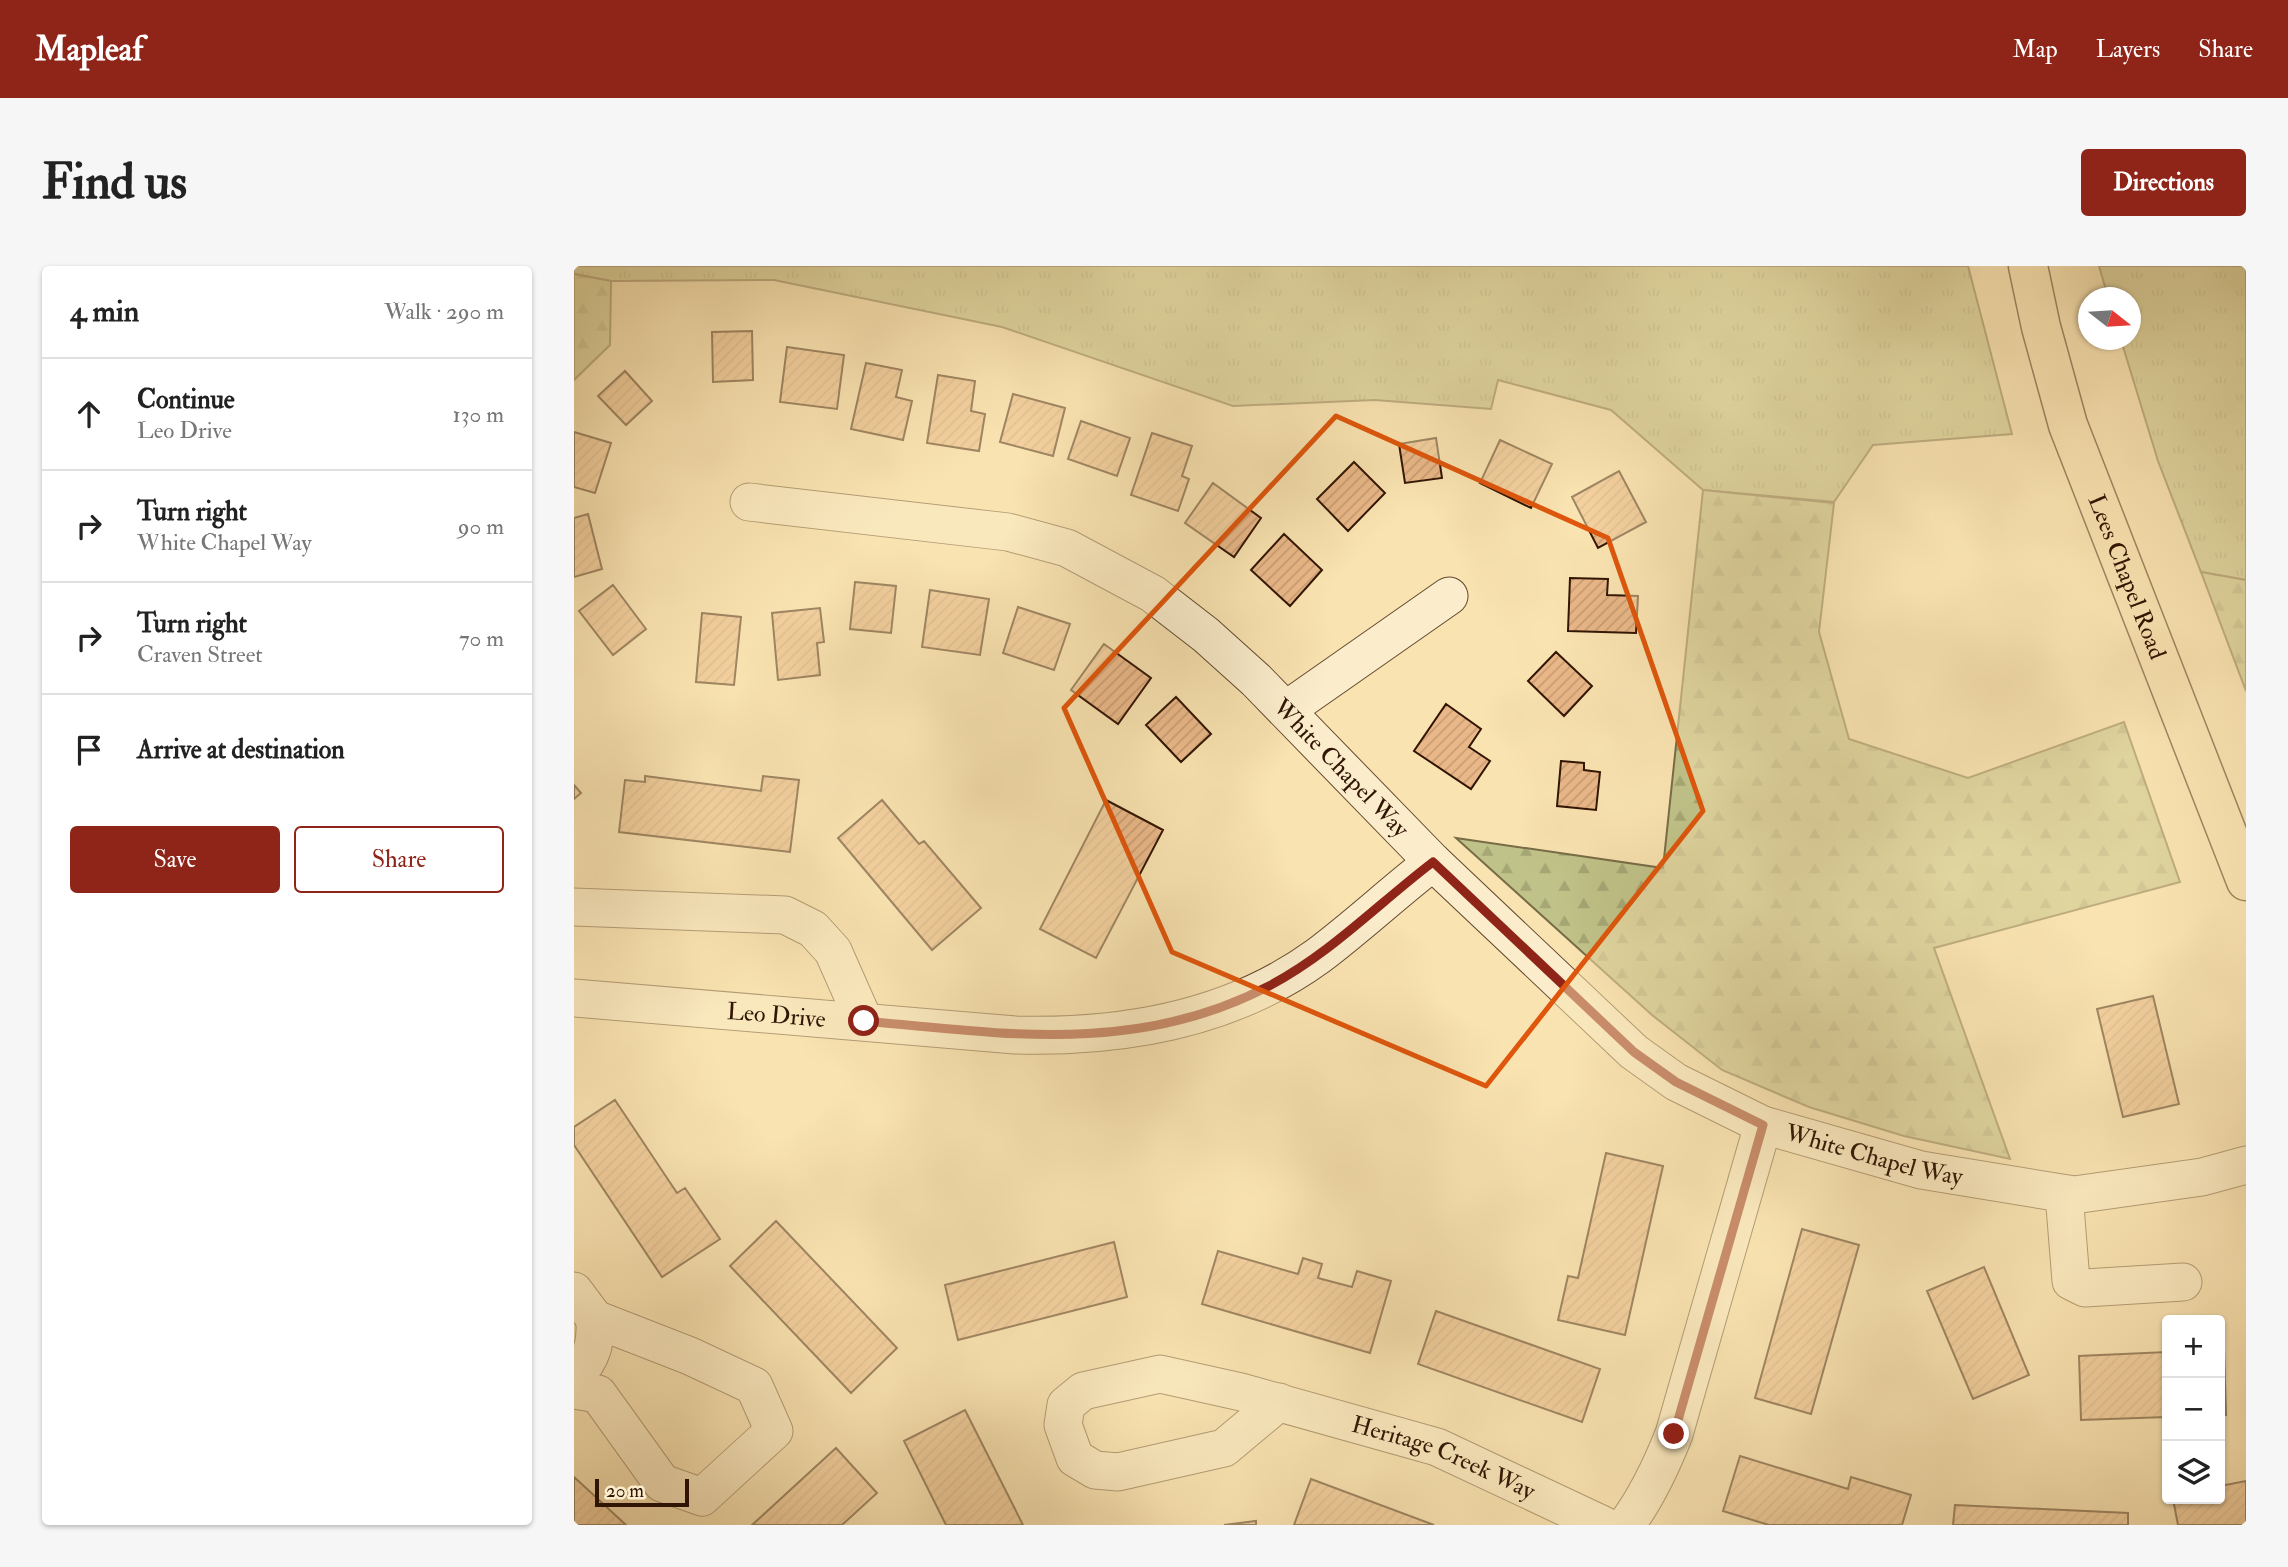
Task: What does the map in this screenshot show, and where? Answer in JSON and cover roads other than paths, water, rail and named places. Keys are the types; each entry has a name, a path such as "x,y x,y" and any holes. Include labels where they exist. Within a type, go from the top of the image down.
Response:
{"main road":[{"name":"Lees Chapel Road","path":"2028,266 2041,327 2068,425 2246,881"}],"street":[{"name":"White Chapel Way","path":"750,502 1008,532 1068,548 1153,594 1206,635 1286,710 1433,862 1634,1052 1676,1082 1763,1125 1921,1170 2074,1195 2202,1177 2246,1165"},
{"path":"1286,710 1449,596"},
{"name":"Leo Drive","path":"574,998 1015,1035 1104,1034 1160,1025 1216,1009 1269,986 1317,956 1433,862"},
{"path":"574,907 785,915 813,929 833,951 864,1021"},
{"path":"1626,1525 1642,1504 1674,1434 1763,1125"},
{"path":"2064,1194 2071,1280 2084,1288 2183,1282"},
{"path":"574,1378 585,1366 596,1342 584,1305"},
{"path":"574,1390 598,1394 662,1483 702,1497 774,1431 754,1386 584,1305"},
{"name":"Heritage Creek Way","path":"1279,1402 1224,1448 1118,1472 1096,1470 1075,1458 1063,1425 1066,1405 1083,1391 1160,1374 1279,1402 1437,1447 1603,1525"}]}
